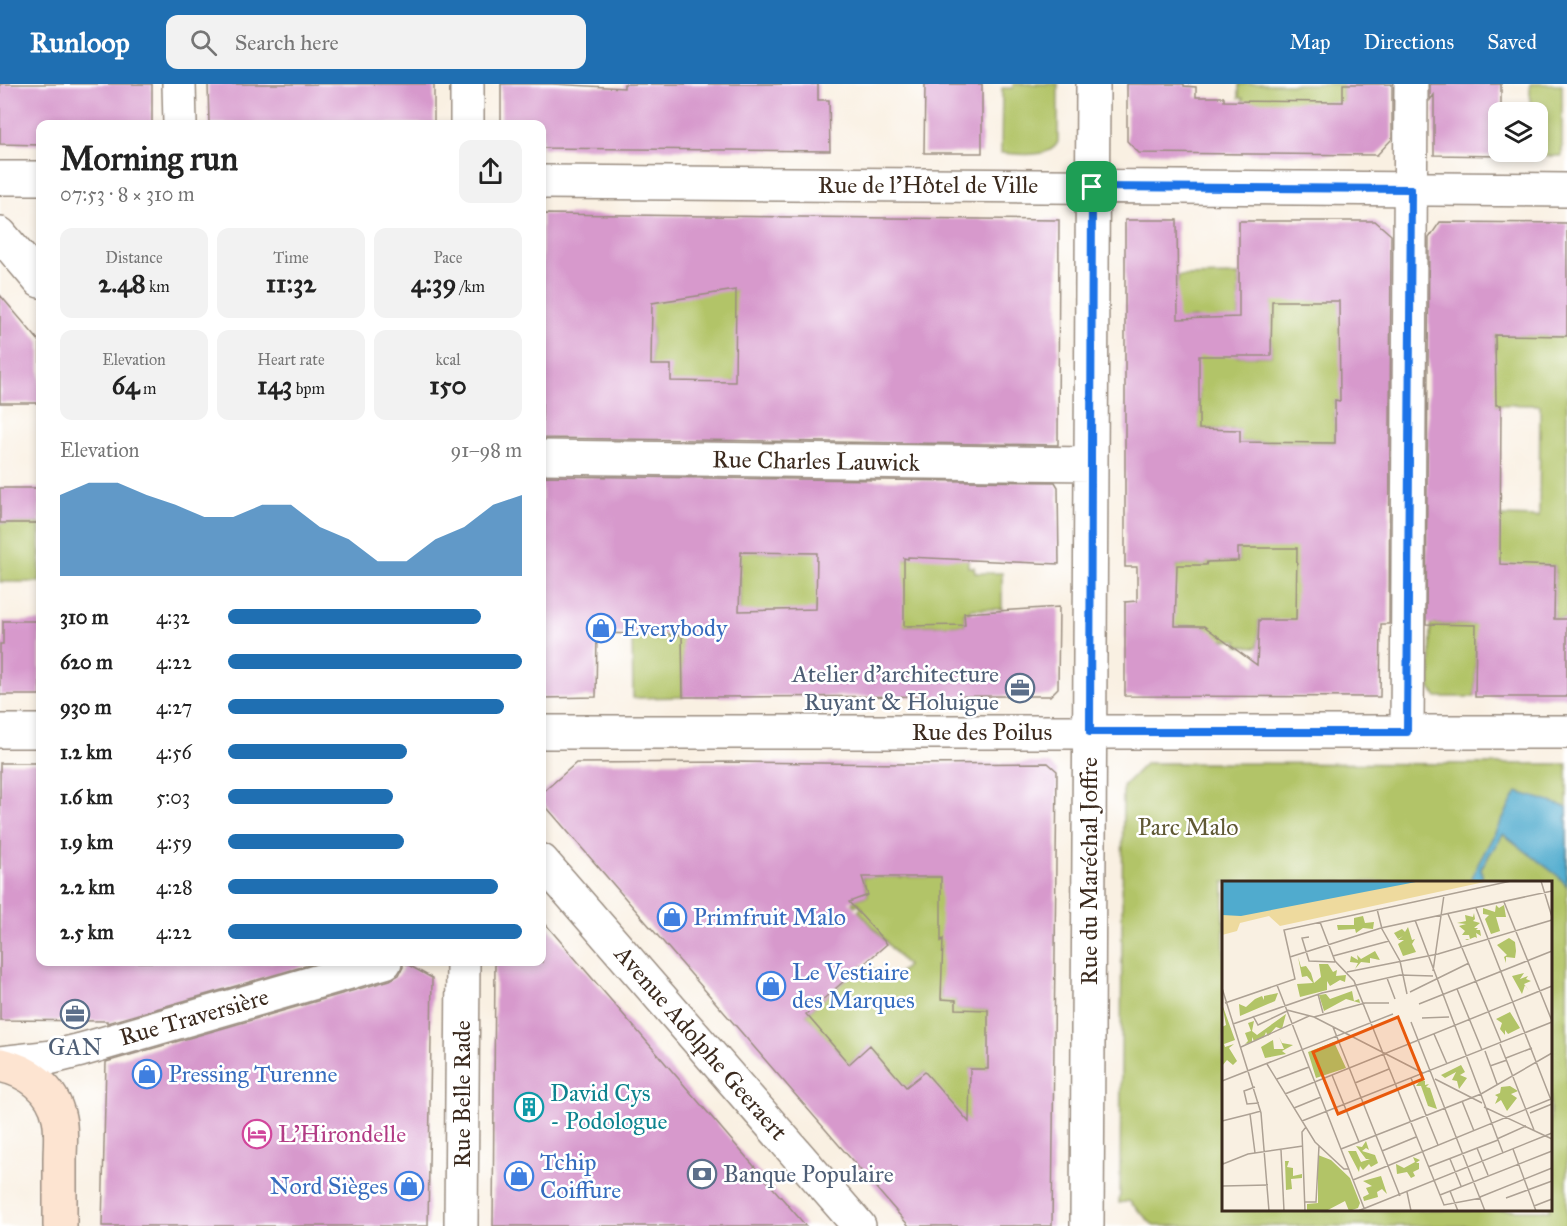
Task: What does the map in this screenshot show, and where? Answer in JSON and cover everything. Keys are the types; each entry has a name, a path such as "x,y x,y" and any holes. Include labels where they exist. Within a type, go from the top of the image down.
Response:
{"street":[{"path":"179,84 180,120"},
{"path":"467,84 467,120"},
{"name":"Rue du Maréchal Joffre","path":"1087,1226 1093,84"},
{"path":"1407,732 1411,84"},
{"path":"0,178 36,178"},
{"name":"Rue de l'Hôtel de Ville","path":"546,182 1567,190"},
{"path":"0,234 36,276"},
{"name":"Rue Charles Lauwick","path":"546,457 1091,464"},
{"path":"0,731 36,731"},
{"name":"Rue des Poilus","path":"546,732 1567,732"},
{"name":"Avenue Adolphe Geeraert","path":"546,866 859,1226"},
{"name":"Rue Traversière","path":"0,1064 53,1057 81,1050 371,966"},
{"name":"Rue Belle Rade","path":"461,1226 464,966"},
{"path":"0,1064 23,1072 37,1082 49,1095 56,1110 60,1129 60,1226"}],"green space":[{"path":"1013,84 1058,84 1058,142 1048,151 1033,154 1001,153 1002,88 1013,88"},
{"path":"1239,84 1343,84 1343,113 1243,106 1243,98 1239,98"},
{"path":"1530,84 1562,84 1562,156 1548,156 1548,102 1530,102"},
{"path":"634,266 699,289 770,291 735,382 671,404 651,365 652,328"},
{"path":"1272,269 1340,296 1346,401 1335,401 1335,442 1240,442 1239,430 1189,429 1179,414 1199,414 1199,389 1171,348 1239,356 1271,356"},
{"path":"1239,275 1239,332 1195,318 1183,319 1172,325 1171,282 1178,282 1178,276"},
{"path":"1510,300 1509,335 1567,336 1567,619 1554,619 1555,566 1524,566 1476,642 1475,697 1437,697 1430,689 1431,624 1480,625 1500,516 1539,517 1540,405 1432,404 1496,351 1495,335 1467,335"},
{"path":"0,523 36,523 36,582 0,582"},
{"path":"908,529 968,557 968,567 974,567 975,573 1002,573 1002,609 970,609 970,613 964,613 965,625 904,626 816,609 740,646 740,551 785,553 786,545 908,559"},
{"path":"1238,531 1334,548 1296,640 1276,620 1259,620 1258,647 1238,646 1238,640 1208,640 1208,629 1204,626 1172,626 1177,565 1206,565 1207,562 1238,561"},
{"path":"632,632 701,633 683,655 683,697 633,698"},
{"name":"Parc Malo","path":"1146,763 1567,764 1567,1226 1154,1226 1129,1201 1119,1203 1123,786"},
{"path":"862,877 941,877 969,934 941,989 941,998 956,1000 957,1009 988,1010 996,1062 988,1062 988,1069 970,1069 996,1124 940,1124 925,1072 883,1106 882,1059 870,1046 841,1071 840,1053 806,1014 861,966 881,971 890,981 907,966 858,910 862,907 859,903 855,906 852,903 868,895"}],"water":[{"path":"1517,792 1567,807 1567,886 1558,876 1503,834 1481,868 1483,881 1470,881"}],"building":[{"path":"0,84 152,84 152,120 36,120 36,145 0,144"},
{"path":"208,84 434,84 434,120 209,120"},
{"path":"501,84 624,88 624,84 818,84 818,100 829,100 830,151 546,148 546,120 501,120"},
{"path":"925,84 982,84 982,153 924,153"},
{"path":"1127,84 1184,84 1184,86 1196,87 1196,97 1224,97 1224,101 1343,102 1343,84 1392,84 1392,139 1377,155 1139,153 1127,141"},
{"path":"1430,84 1501,84 1501,102 1488,102 1488,156 1434,155 1434,95 1430,100"},
{"path":"546,214 1059,220 1058,445 546,438","holes":["736,290 735,382 671,381 671,365 651,365 652,303"]},
{"path":"1125,220 1177,220 1178,319 1239,317 1239,221 1375,221 1391,235 1389,624 1381,624 1380,697 1125,696 1125,602 1137,601 1137,567 1125,567","holes":["1272,301 1339,301 1340,401 1335,400 1335,443 1240,442 1240,430 1199,429 1199,356 1271,356","1238,548 1297,548 1296,620 1259,620 1257,665 1204,626 1175,626 1177,565 1206,565 1207,562 1238,561"]},
{"path":"1440,222 1567,223 1567,336 1495,335 1496,405 1501,405 1500,564 1555,566 1554,619 1567,619 1567,697 1475,697 1476,625 1426,624 1429,238"},
{"path":"0,295 36,337 36,403 0,403"},
{"path":"546,476 1055,482 1058,487 1059,564 904,558 904,626 965,625 964,613 1059,607 1058,688 1050,696 683,697 682,635 597,633 596,697 546,698","holes":["741,552 817,553 816,609 739,611"]},
{"path":"0,488 36,488 36,523 0,523"},
{"path":"3,621 36,621 36,695 0,695 0,644 3,644"},
{"path":"0,763 36,763 36,966 305,966 107,1023 107,1021 0,1020"},
{"path":"576,763 1048,763 1057,771 1052,1226 909,1226 546,807 546,789","holes":["862,877 941,877 941,941 943,939 941,999 956,1000 956,1009 988,1010 988,1069 970,1069 969,1122 925,1072 906,1087 870,1045 849,1064 806,1014 887,944 849,902 868,895"]},
{"path":"546,925 806,1226 493,1226 495,966 546,966"},
{"path":"410,966 432,978 428,1226 102,1226 106,1062 390,980 399,975 403,967"}],"place":[{"name":"Everybody","path":"601,628"},
{"name":"Atelier d'architecture Ruyant & Holuigue","path":"1020,688"},
{"name":"Primfruit Malo","path":"672,917"},
{"name":"Le Vestiaire des Marques","path":"771,986"},
{"name":"GAN","path":"75,1014"},
{"name":"Pressing Turenne","path":"147,1074"},
{"name":"David Cys - Podologue","path":"529,1107"},
{"name":"L'Hirondelle","path":"257,1134"},
{"name":"Banque Populaire","path":"702,1174"},
{"name":"Tchip Coiffure","path":"519,1176"},
{"name":"Nord Sièges","path":"409,1186"}],"route":[{"path":"1092,187 1411,189 1407,732 1090,732 1092,187"}]}
